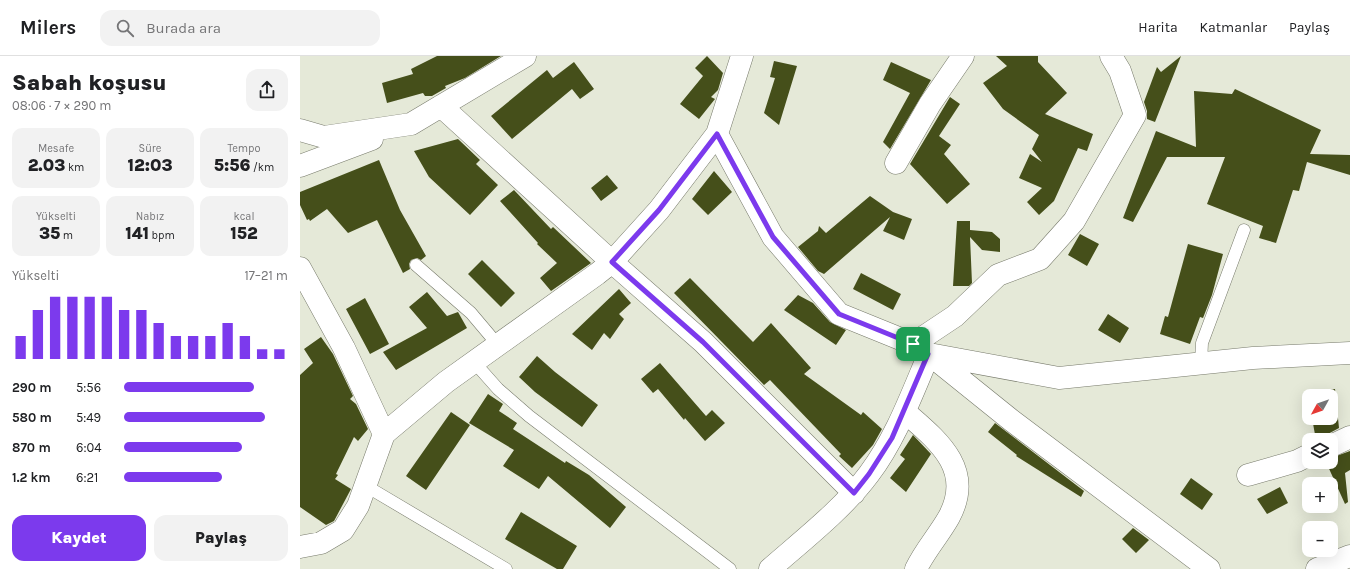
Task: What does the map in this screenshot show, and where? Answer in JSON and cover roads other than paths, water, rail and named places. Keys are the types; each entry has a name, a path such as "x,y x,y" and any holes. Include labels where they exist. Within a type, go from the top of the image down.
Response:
{"street":[{"path":"300,166 411,124 525,56"},
{"path":"300,547 321,543 343,530 358,506 384,434 446,382 598,274 612,262 659,210 717,134 742,56"},
{"path":"896,163 930,104 964,56"},
{"path":"770,569 854,493 869,474 892,438 905,412 921,349 998,275 1040,259 1074,221 1135,115 1120,71 1111,56"},
{"path":"441,106 612,262 703,342 854,493"},
{"path":"300,130 324,136 411,124"},
{"path":"717,134 773,237 839,314 921,349 1059,378 1253,358 1350,353"},
{"path":"300,268 344,348 384,434"},
{"path":"921,349 1011,420 1209,569"},
{"path":"905,412 934,437 954,464 958,490 949,516 923,554 916,569"},
{"path":"1338,443 1350,437"},
{"path":"1248,475 1302,459"},
{"path":"1317,569 1350,556"}],"lane":[{"path":"1202,363 1202,343 1244,230"},
{"path":"416,266 472,313 498,345"},
{"path":"474,362 498,389 529,416 730,569"},
{"path":"366,486 506,569"}]}
